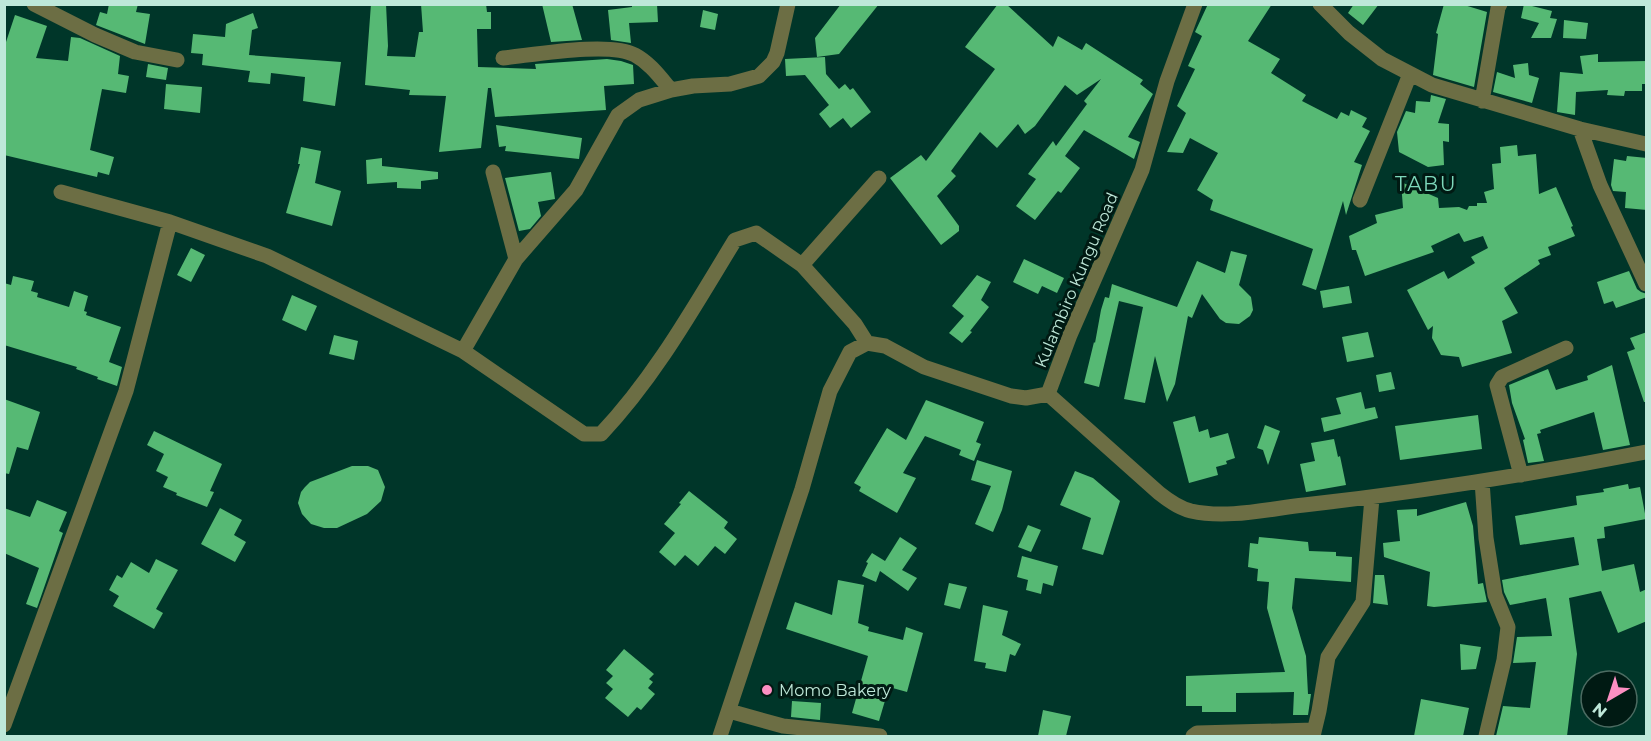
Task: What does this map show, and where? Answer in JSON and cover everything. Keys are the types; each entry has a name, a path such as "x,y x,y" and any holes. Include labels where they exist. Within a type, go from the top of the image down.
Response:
{"street":[{"path":"34,4 95,35 135,52 177,60"},
{"path":"463,351 516,259 576,190 618,115 639,100 671,90 730,84 759,76 777,53 788,4"},
{"name":"Kulambiro Kungu Road","path":"867,343 885,346 924,367 1011,396 1026,398 1048,394 1070,335 1142,170 1167,81 1196,4"},
{"path":"1320,4 1357,39 1382,58 1432,85 1580,129 1647,144"},
{"path":"1482,101 1500,4"},
{"path":"502,58 584,49 622,49 634,53 648,63 671,90"},
{"path":"1360,200 1410,74"},
{"path":"1580,129 1600,185 1647,284"},
{"path":"493,172 516,259"},
{"path":"802,265 879,178"},
{"path":"61,192 170,222 267,256 463,351 584,434 593,436 601,434 638,391 674,339 735,240 756,233 802,265 855,324 867,343 850,352 830,391 802,489 720,736"},
{"path":"4,725 126,391 170,222"},
{"path":"1521,475 1497,385 1498,381 1502,377 1566,348"},
{"path":"1048,394 1159,494 1175,505 1191,511 1224,514 1372,498 1521,475 1647,452"},
{"path":"1482,481 1486,538 1493,584 1508,627 1504,660 1486,736"},
{"path":"1192,736 1197,733 1313,733 1328,657 1363,602 1372,498"},
{"path":"729,711 783,726 880,736"}],"building":[{"path":"109,4 138,4 136,12 150,14 145,44 96,25 100,12 107,14"},
{"path":"371,4 386,4 387,56 415,57 419,32 423,32 421,4 486,4 487,12 491,12 491,29 477,29 478,67 536,69 535,64 607,59 633,65 634,84 604,86 606,110 495,117 491,88 488,88 481,148 439,152 446,96 409,95 410,90 365,85"},
{"path":"542,4 572,4 582,40 551,42"},
{"path":"632,4 657,4 658,22 629,23 631,43 611,40 608,10 632,7"},
{"path":"841,4 879,4 839,54 817,57 815,38"},
{"path":"998,4 1006,4 1053,47 1058,36 1082,50 1086,43 1143,80 1140,84 1153,94 1128,137 1140,142 1134,159 1084,130 1065,156 1080,168 1061,193 1058,191 1035,220 1016,206 1036,179 1028,174 1053,141 1056,146 1087,104 1084,101 1101,79 1077,95 1065,85 1035,126 1025,134 1018,124 997,148 980,132 951,171 956,176 937,196 959,226 959,231 941,245 890,178 921,155 926,161 995,69 965,47"},
{"path":"1208,4 1272,4 1248,41 1280,59 1271,73 1306,95 1302,101 1337,119 1341,112 1349,116 1351,110 1367,118 1362,127 1370,131 1354,162 1362,165 1346,215 1343,201 1316,290 1302,285 1313,249 1210,210 1213,200 1197,190 1218,153 1190,138 1183,153 1167,152 1186,113 1177,106 1195,69 1188,66 1202,36 1195,32"},
{"path":"1354,4 1379,4 1363,25 1348,13"},
{"path":"1444,4 1461,4 1487,12 1474,87 1433,75 1438,34 1436,33"},
{"path":"1524,4 1552,11 1550,18 1557,19 1551,38 1531,38 1539,23 1521,18"},
{"path":"703,10 718,14 715,30 700,27"},
{"path":"253,13 258,28 252,30 249,55 341,62 335,106 303,101 305,77 271,73 270,84 248,82 250,71 202,65 203,54 191,53 193,34 225,37 226,24"},
{"path":"15,15 47,26 36,58 68,61 71,37 80,38 120,56 118,74 129,76 126,93 102,89 90,150 114,157 109,175 98,172 97,177 4,155 4,48"},
{"path":"1564,20 1588,23 1586,39 1563,38"},
{"path":"1598,54 1598,62 1647,61 1647,84 1642,84 1642,91 1625,91 1624,96 1607,95 1608,90 1576,92 1575,115 1557,112 1560,72 1583,74 1580,56"},
{"path":"825,57 826,74 839,89 845,84 850,90 853,88 871,112 851,128 843,118 830,128 819,114 829,105 805,75 786,76 785,59"},
{"path":"1528,63 1529,75 1539,78 1532,103 1493,92 1497,72 1515,78 1513,65"},
{"path":"148,64 168,68 166,80 146,77"},
{"path":"166,84 202,87 200,113 164,109"},
{"path":"1431,95 1446,99 1438,123 1449,124 1449,142 1443,141 1444,165 1428,167 1399,152 1397,132 1406,111 1415,113 1416,101 1430,102"},
{"path":"496,125 582,138 579,159 505,151 506,146 499,147"},
{"path":"1517,145 1518,156 1536,154 1539,194 1556,187 1575,236 1548,247 1551,255 1538,260 1540,264 1504,288 1518,313 1502,321 1512,353 1462,367 1459,357 1441,355 1432,338 1433,326 1428,330 1407,290 1444,271 1448,279 1475,263 1471,257 1488,248 1483,236 1464,242 1459,233 1431,246 1434,252 1365,276 1356,250 1352,250 1349,236 1377,223 1375,215 1403,208 1401,182 1438,198 1439,208 1459,207 1467,210 1469,206 1477,206 1477,203 1487,203 1484,192 1494,189 1492,164 1501,163 1500,147"},
{"path":"301,147 321,151 315,183 341,191 332,226 286,213 300,164 298,164"},
{"path":"1627,156 1647,158 1647,210 1625,208 1626,192 1613,191 1611,185 1614,159 1626,161"},
{"path":"382,158 382,166 438,172 438,179 421,181 421,189 397,188 397,182 367,184 366,160"},
{"path":"551,172 555,199 538,202 541,216 530,229 519,231 505,178"},
{"path":"191,248 205,255 191,282 177,275"},
{"path":"1231,251 1247,255 1239,285 1251,297 1253,310 1250,316 1239,324 1226,323 1220,319 1202,294 1192,318 1188,316 1175,384 1167,402 1155,356 1145,403 1124,399 1143,307 1119,301 1099,387 1084,383 1101,310 1105,297 1109,298 1112,284 1177,307 1197,261 1225,273"},
{"path":"1024,259 1064,278 1057,293 1042,286 1038,294 1013,282"},
{"path":"1629,271 1637,289 1647,294 1647,297 1616,308 1613,301 1604,304 1597,282"},
{"path":"977,275 991,282 981,300 989,307 962,343 949,333 964,316 952,306"},
{"path":"13,276 34,281 31,291 38,293 37,297 69,307 74,291 88,296 84,311 87,312 86,315 121,327 109,362 122,367 117,386 97,379 98,377 76,369 77,367 4,345 4,283 11,285"},
{"path":"1349,286 1352,303 1323,308 1320,291"},
{"path":"292,295 317,306 306,331 282,320"},
{"path":"1368,332 1374,357 1347,362 1342,337"},
{"path":"1647,332 1647,402 1644,402 1627,352 1635,349 1630,338"},
{"path":"334,335 358,341 354,360 329,354"},
{"path":"1612,365 1630,445 1603,450 1594,412 1540,430 1541,433 1537,434 1544,461 1528,463 1523,440 1525,439 1512,403 1509,385 1548,369 1556,390 1588,380 1587,376"},
{"path":"1391,372 1395,389 1379,392 1376,375"},
{"path":"1361,392 1365,409 1375,407 1378,418 1324,432 1321,418 1341,414 1336,398"},
{"path":"4,399 40,412 28,450 17,447 9,474 4,473"},
{"path":"926,400 984,422 976,442 981,444 974,461 959,455 961,450 925,436 903,473 916,478 897,513 859,491 861,487 854,483 887,428 906,440"},
{"path":"1478,415 1482,449 1400,460 1395,426"},
{"path":"1195,416 1199,432 1208,429 1210,438 1228,433 1235,458 1226,461 1227,464 1216,467 1218,475 1189,483 1173,422"},
{"path":"1265,425 1280,431 1268,465 1263,450 1257,448"},
{"path":"154,431 222,464 210,491 214,492 207,507 176,495 177,493 163,487 168,477 156,471 164,454 147,445"},
{"path":"1334,439 1346,485 1306,492 1300,464 1315,461 1311,443"},
{"path":"977,460 1012,471 1002,510 993,532 975,524 991,486 971,480"},
{"path":"352,466 368,466 378,470 385,487 381,501 367,514 337,528 324,528 311,524 302,514 298,503 301,492 310,482"},
{"path":"1075,471 1093,478 1120,501 1103,555 1082,549 1091,518 1060,505"},
{"path":"1628,484 1629,489 1640,487 1646,519 1604,527 1605,538 1597,539 1602,571 1634,564 1640,592 1647,589 1647,621 1618,633 1601,591 1569,598 1577,654 1567,736 1496,736 1503,706 1530,708 1536,662 1513,663 1517,637 1552,636 1546,598 1510,605 1502,580 1579,565 1574,537 1520,545 1515,516 1577,505 1576,496 1604,492 1603,489"},
{"path":"689,491 728,522 724,528 737,539 725,554 715,546 698,566 685,555 675,566 659,552 675,533 664,524"},
{"path":"37,500 67,512 59,531 63,533 37,608 26,604 39,568 4,553 4,508 30,517"},
{"path":"1466,502 1473,526 1478,584 1483,583 1487,602 1427,606 1430,572 1384,557 1383,543 1400,541 1397,510 1417,509 1417,516"},
{"path":"220,508 242,520 234,535 246,542 235,562 201,544"},
{"path":"1028,525 1041,530 1031,552 1018,547"},
{"path":"900,537 917,548 902,570 917,578 908,591 880,571 876,582 862,576 868,563 866,562 872,553 885,561"},
{"path":"1259,537 1308,542 1309,551 1336,552 1336,556 1352,557 1351,582 1295,578 1292,608 1306,656 1308,694 1311,694 1308,715 1293,715 1294,692 1236,693 1236,712 1202,712 1202,706 1186,706 1186,676 1285,672 1267,608 1269,582 1257,581 1258,569 1248,567 1250,543 1258,544"},
{"path":"1022,556 1058,566 1053,586 1043,583 1041,594 1026,590 1028,580 1017,577"},
{"path":"156,559 178,570 156,609 163,613 154,629 113,606 119,596 109,590 117,575 122,578 131,562 149,573"},
{"path":"1375,575 1384,575 1388,605 1373,603"},
{"path":"838,580 864,585 858,623 869,627 868,631 903,640 906,627 923,633 907,692 889,687 879,721 852,713 868,656 786,629 795,602 832,615"},
{"path":"949,583 967,587 960,609 944,605"},
{"path":"983,605 1008,611 1002,635 1021,644 1015,656 1010,654 1006,672 985,668 986,663 974,661"},
{"path":"1460,644 1481,647 1476,669 1461,670"},
{"path":"624,649 654,674 649,679 653,682 648,688 655,694 641,710 637,707 628,717 605,698 613,689 606,683 613,676 606,670"},
{"path":"1421,699 1469,708 1463,736 1414,736"},
{"path":"792,701 821,703 820,720 791,717"},
{"path":"1043,710 1071,716 1066,736 1038,736"}],"place":[{"name":"Momo Bakery","path":"767,690"}],"district":[{"name":"TABU","path":"1426,184"}]}
